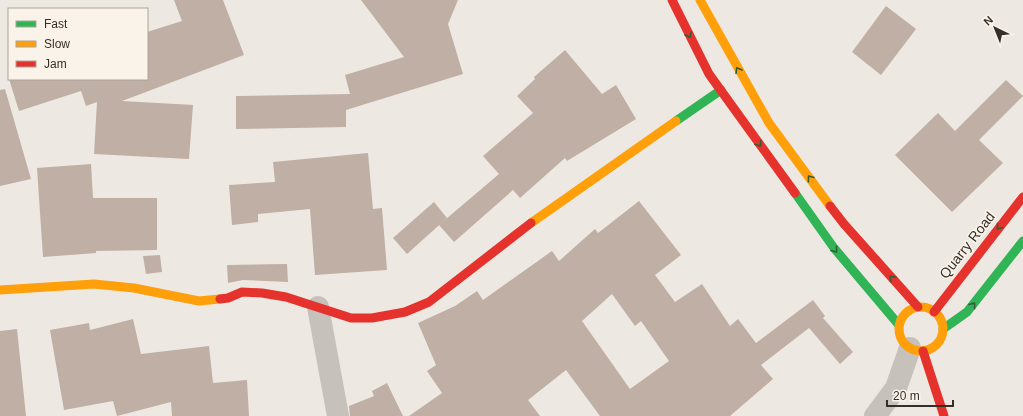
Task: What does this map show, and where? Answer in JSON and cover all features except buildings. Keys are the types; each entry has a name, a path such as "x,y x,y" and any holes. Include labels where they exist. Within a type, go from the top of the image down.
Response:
{"main road":[{"path":"672,0 709,74 720,90 834,248 899,325"},
{"path":"700,0 726,50 769,123 844,224 918,307"},
{"path":"0,290 94,284 134,288 199,301 228,298 242,292 262,293 286,297 351,318 372,318 405,312 429,302 520,232 720,90"},
{"name":"Quarry Road","path":"934,312 1023,197"},
{"path":"942,329 967,312 1023,241"},
{"path":"916,350 935,346 942,335 940,319 929,309 918,307 909,310 902,317 899,325 900,339 916,350 944,416"}],"street":[{"path":"318,307 338,416"},
{"path":"875,416 896,388 916,350"}],"traffic: fast":[{"path":"676,121 721,90"},
{"path":"795,193 834,248 899,325"},
{"path":"943,329 967,312 1023,241"}],"traffic: slow":[{"path":"700,0 769,123 830,206"},
{"path":"531,223 676,121"},
{"path":"0,290 94,284 134,288 199,301 220,299"},
{"path":"921,307 933,311 939,317 943,329 939,341 933,347 921,351 909,347 903,341 899,329 903,317 909,311 921,307"}],"traffic: jam":[{"path":"672,0 709,74 795,193"},
{"path":"934,312 1023,197"},
{"path":"830,206 844,224 918,307"},
{"path":"220,299 228,298 242,292 262,293 286,297 351,318 372,318 405,312 429,302 531,223"},
{"path":"923,351 944,416"}]}
